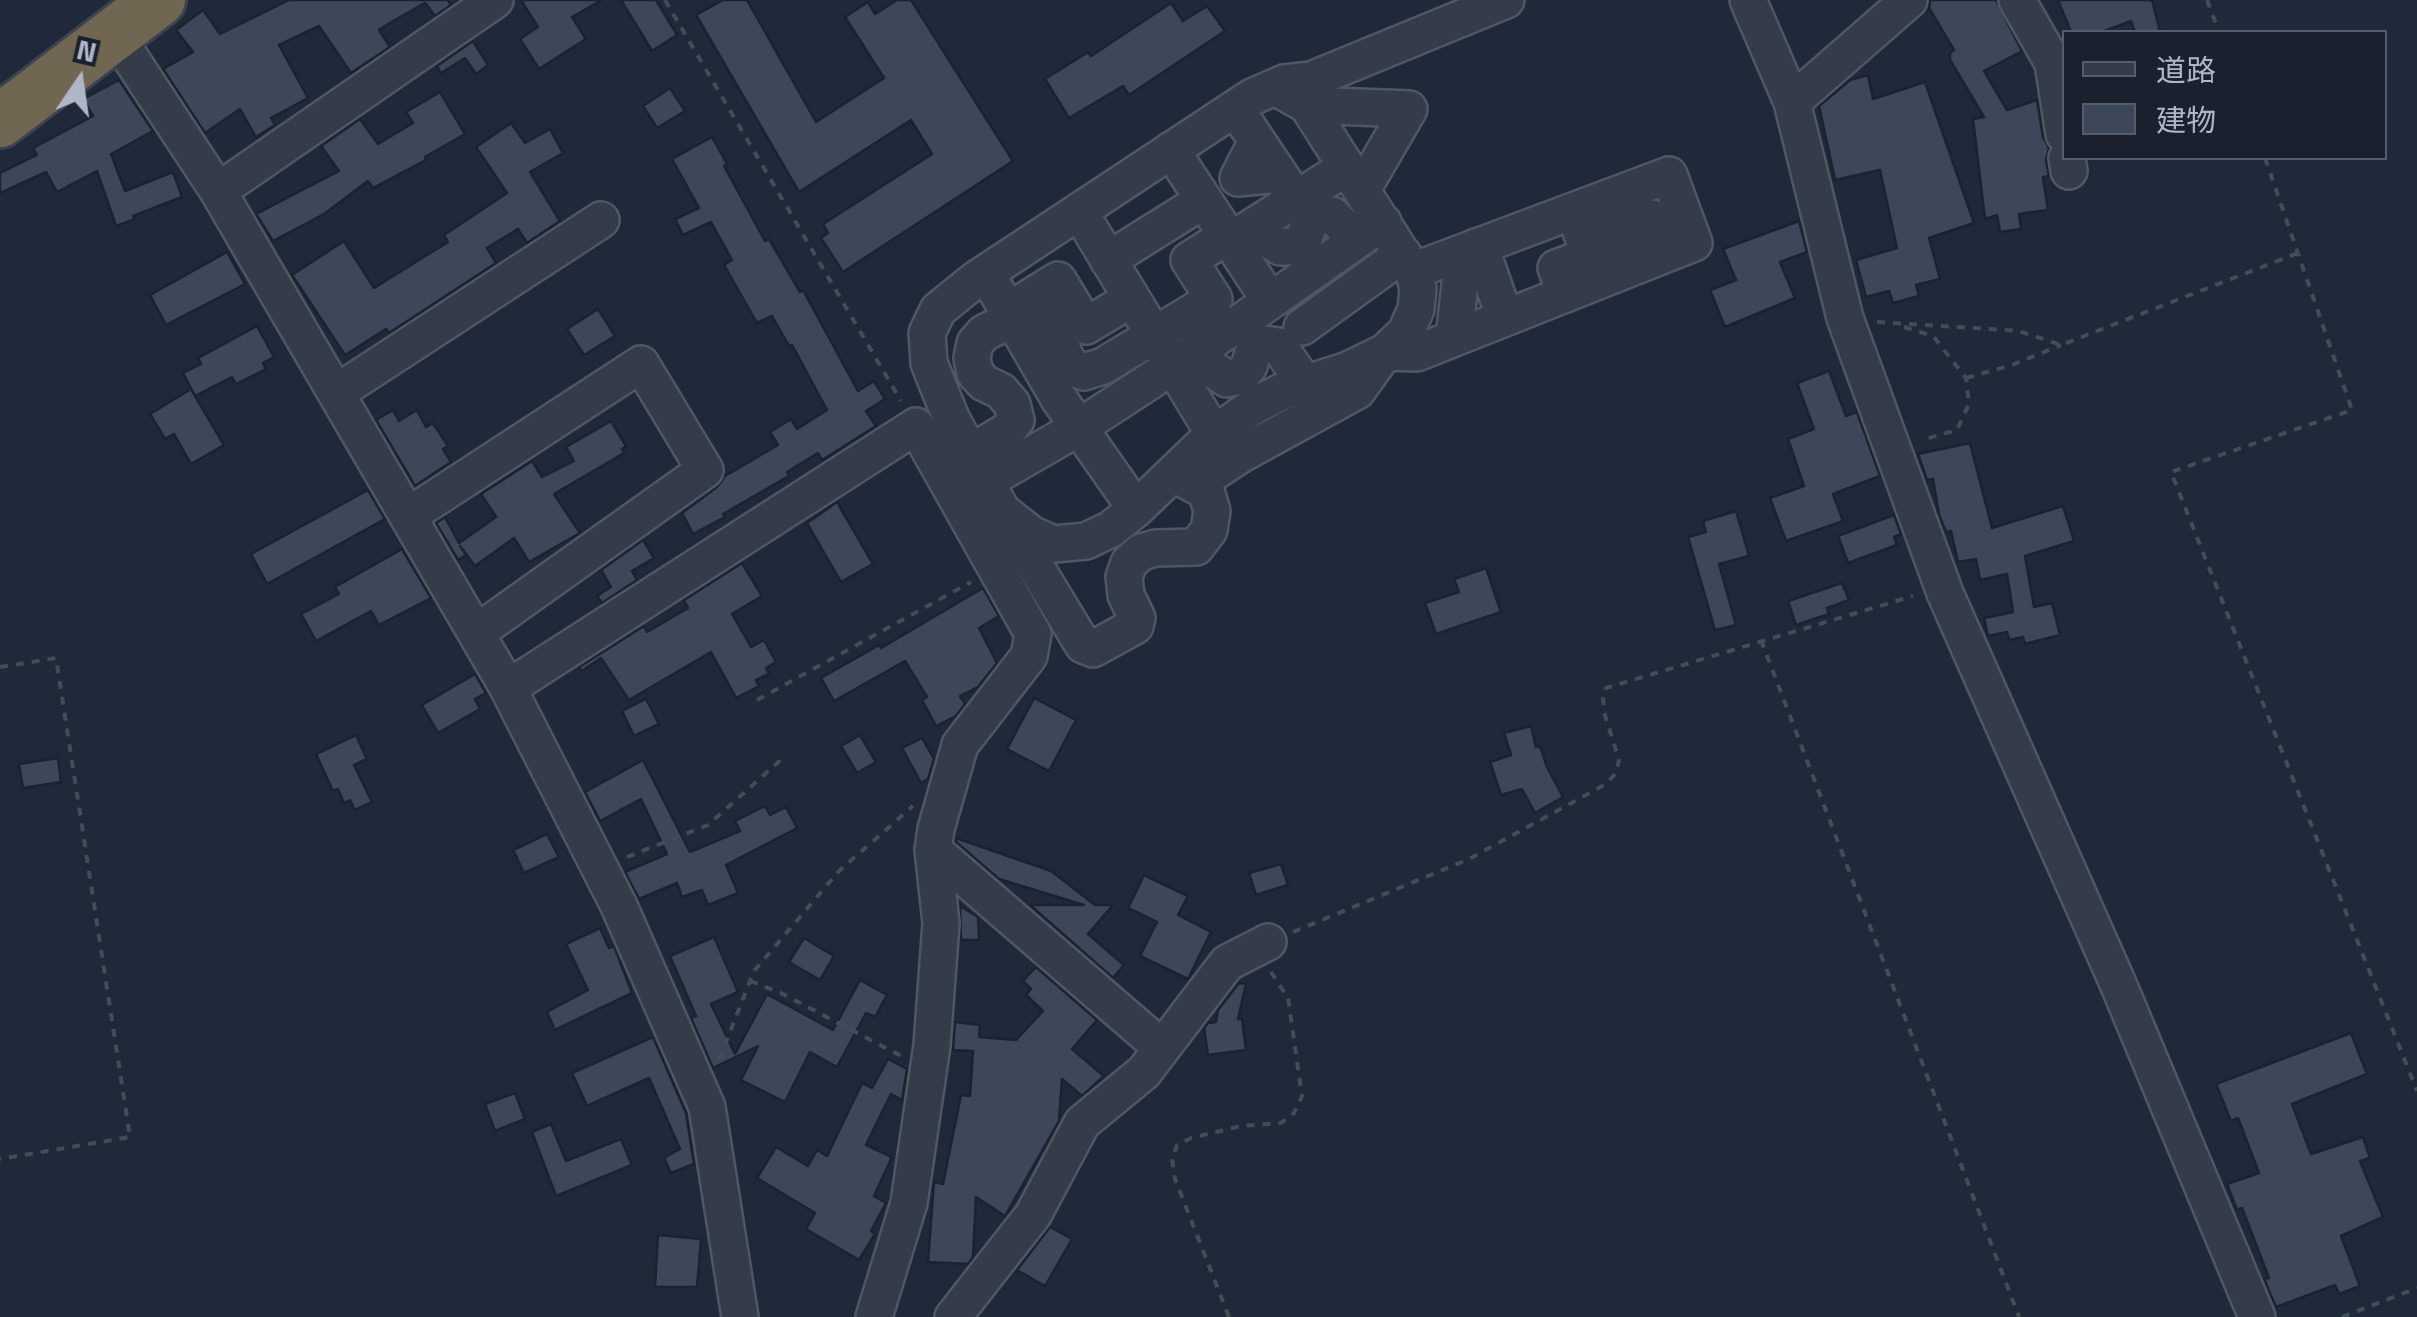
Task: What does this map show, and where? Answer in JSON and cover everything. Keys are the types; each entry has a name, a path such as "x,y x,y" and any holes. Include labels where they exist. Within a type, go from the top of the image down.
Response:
{"highway":[{"path":"0,121 160,0"}],"street":[{"path":"218,191 495,0"},
{"path":"1185,479 1206,491 1212,511 1210,530 1196,547 1141,552 1124,577 1136,626 1093,649 1083,645 951,418 928,363 926,333 938,310 986,273 1235,108 1275,87 1311,80 1506,0"},
{"path":"1748,0 1792,102 1846,318 1944,587 2119,986 2257,1317"},
{"path":"1792,102 1908,0"},
{"path":"2017,0 2054,64 2062,120"},
{"path":"114,33 218,191 476,632 599,868 704,1100 716,1152 740,1317"},
{"path":"1275,87 1306,105 1354,178 1370,231"},
{"path":"986,482 1007,431 1016,420 1012,404 1001,391 984,383 975,372 972,358 984,333 1013,320 1058,280 1086,326 1142,317 1188,288 1166,249 1227,224 1287,186 1354,178 1409,109 1306,105"},
{"path":"1235,108 1287,186"},
{"path":"1172,150 1276,298 1302,326 1319,379"},
{"path":"1079,211 1142,317 1186,358 1227,378 1240,376 1249,366 1254,350 1264,344 1279,346 1319,379"},
{"path":"986,482 1031,534 1054,544 1086,541 1185,479 1240,455 1357,392 1385,352 1406,332 1416,308 1418,288 1408,262 1370,231 1332,215 1310,221 1304,239 1291,246 1280,247 1227,224 1108,260"},
{"path":"336,394 601,220"},
{"path":"1566,294 1556,268 1590,256 1627,223"},
{"path":"1185,479 1214,434 1254,406 1385,352 1416,353 1694,243 1627,223 1478,246 1408,262 1302,326"},
{"path":"986,482 1186,358 1370,231"},
{"path":"1478,246 1505,318"},
{"path":"1454,338 1461,275 1478,246"},
{"path":"986,273 1078,428 1136,509"},
{"path":"1186,358 1214,434"},
{"path":"408,516 641,364 705,470 476,632"},
{"path":"508,688 916,426 1033,634 1029,656 960,745 947,786 933,850 941,923 928,1070 908,1204 874,1317"},
{"path":"933,850 1162,1048"},
{"path":"953,1317 1033,1215 1082,1123 1144,1072 1228,964 1268,942"}],"path":[{"path":"665,0 916,426"},
{"path":"2207,0 2218,30"},
{"path":"2266,160 2352,410 2171,472 2417,1091"},
{"path":"1966,378 2012,366 2298,253"},
{"path":"1846,318 1899,325 2019,331 2061,345"},
{"path":"1892,448 1957,430 1969,404 1966,378 1934,336 1899,325"},
{"path":"757,700 997,568"},
{"path":"1229,1317 1176,1180 1172,1159 1178,1145 1190,1138 1240,1126 1281,1123 1294,1113 1302,1096 1288,998 1266,966 1268,942 1440,873 1606,784 1616,773 1619,760 1604,712 1606,688 1944,587"},
{"path":"1761,640 2018,1317"},
{"path":"0,667 56,658 130,1136 0,1159"},
{"path":"599,868 708,825 784,757"},
{"path":"704,1100 754,971 839,872 912,806 947,786"},
{"path":"750,981 781,993 928,1070"},
{"path":"2342,1317 2417,1288"}],"building":[{"path":"289,0 448,0 451,5 435,16 425,3 379,30 390,47 351,73 319,26 279,45 308,98 271,118 275,125 256,137 240,109 205,133 163,69 193,52 176,30 203,10 220,34"},
{"path":"521,0 602,0 572,17 586,39 539,69 520,39 538,27"},
{"path":"621,0 656,0 677,35 652,51"},
{"path":"723,0 747,0 816,122 884,78 845,17 868,2 875,14 897,0 911,0 1013,161 843,272 821,238 828,233 823,224 932,154 911,120 799,192 696,15"},
{"path":"1930,0 1996,0 2022,51 1984,71 2007,110 2037,100 2043,137 2049,148 2049,176 2043,177 2048,210 2019,214 2021,229 2000,232 1997,215 1985,219 1973,119 1984,117 1950,60 1954,50 1929,8"},
{"path":"2058,0 2152,0 2160,30 2134,30 2131,21 2107,30 2070,30"},
{"path":"1171,3 1183,21 1207,6 1225,31 1129,95 1123,86 1069,118 1045,79 1088,52 1091,56"},
{"path":"473,41 488,65 476,74 465,58 441,73 437,66"},
{"path":"1868,75 1873,99 1925,82 1974,223 1929,238 1940,279 1916,285 1919,296 1893,303 1889,291 1866,297 1856,260 1897,248 1880,170 1835,180 1819,106 1850,80"},
{"path":"119,80 153,131 111,154 125,191 173,172 182,197 116,226 97,171 57,192 46,172 0,193 0,173 37,155 33,148 93,116 83,99"},
{"path":"670,88 685,111 657,128 643,106"},
{"path":"440,92 465,134 373,188 368,181 324,214 273,241 256,214 339,171 321,146 360,119 378,144 413,123 406,112"},
{"path":"511,123 525,143 550,129 563,153 530,172 560,221 527,243 518,229 487,248 496,263 389,333 386,329 345,355 292,275 344,241 374,288 448,242 444,235 507,193 476,147"},
{"path":"712,137 765,241 769,239 800,292 803,290 858,391 874,381 885,399 866,411 876,426 822,460 818,453 787,472 789,476 693,534 682,513 717,487 725,476 778,445 770,432 791,419 797,429 827,410 772,316 757,323 724,265 732,260 711,222 683,235 675,219 699,208 672,159"},
{"path":"1799,221 1807,252 1780,262 1795,298 1725,327 1710,290 1736,280 1723,249"},
{"path":"227,252 245,284 166,325 150,295"},
{"path":"598,309 615,336 584,355 567,329"},
{"path":"257,326 274,357 263,363 266,369 236,384 232,377 195,396 183,373 201,364 198,358"},
{"path":"1829,371 1846,416 1857,412 1880,476 1833,494 1843,521 1786,541 1770,498 1804,486 1788,439 1814,429 1797,383"},
{"path":"191,389 224,445 191,464 174,434 165,439 150,414"},
{"path":"393,410 399,421 417,410 426,427 433,423 448,446 443,449 451,462 415,486 376,420"},
{"path":"611,421 626,446 622,449 624,453 554,494 580,533 529,562 514,538 475,566 460,546 466,555 458,560 436,523 445,517 459,543 496,517 481,494 532,461 542,477 574,461 566,447"},
{"path":"1970,443 1992,528 2063,506 2074,541 2025,556 2034,607 2052,603 2060,635 2025,644 2023,637 2009,640 2007,632 1988,636 1984,618 2013,612 2007,574 1980,580 1976,559 1958,562 1951,531 1946,532 1939,515 1933,479 1927,480 1918,454"},
{"path":"368,490 385,519 267,584 251,554"},
{"path":"837,502 873,564 841,582 807,523"},
{"path":"1736,511 1749,556 1719,564 1736,625 1715,630 1688,537 1706,532 1703,521"},
{"path":"1894,515 1901,534 1894,537 1897,545 1848,563 1838,536"},
{"path":"643,540 654,558 632,571 637,580 602,603 597,596 611,587 601,570"},
{"path":"402,549 431,598 379,625 371,611 316,641 301,614 339,594 335,587"},
{"path":"742,563 762,596 732,614 751,647 764,640 776,662 766,668 769,674 756,680 759,686 736,698 711,652 629,700 601,658 582,671 579,667 644,626 647,632 688,608 684,600"},
{"path":"1486,568 1501,612 1436,634 1425,603 1459,592 1454,579"},
{"path":"1842,583 1849,600 1827,608 1829,614 1796,625 1788,601"},
{"path":"983,588 999,616 979,628 997,663 978,687 960,696 965,704 956,716 936,726 922,700 927,697 905,661 834,701 821,678"},
{"path":"475,674 486,693 475,699 480,709 438,733 422,705"},
{"path":"1034,698 1076,720 1049,771 1007,749"},
{"path":"646,699 659,724 634,736 622,711"},
{"path":"1531,726 1536,747 1540,746 1563,797 1535,813 1522,789 1501,795 1490,762 1511,755 1504,733"},
{"path":"356,735 367,759 354,765 372,802 355,810 350,800 344,803 338,789 333,791 316,754"},
{"path":"860,735 876,762 857,773 841,746"},
{"path":"922,738 934,759 928,779 921,783 902,748"},
{"path":"58,758 61,782 23,788 19,764"},
{"path":"643,760 690,852 740,831 735,821 765,806 770,815 786,807 797,828 726,865 738,893 708,905 702,890 682,897 677,883 639,899 625,872 667,854 641,799 600,821 585,792"},
{"path":"547,834 559,857 524,873 513,850"},
{"path":"956,838 1051,871 1095,905 1113,905 1088,934 1124,965 1113,978 1030,905 1084,905 999,879"},
{"path":"1281,864 1288,885 1256,895 1249,873"},
{"path":"1144,875 1188,896 1178,915 1211,932 1188,979 1140,956 1157,922 1128,908"},
{"path":"960,906 978,917 979,940 961,940"},
{"path":"600,928 609,948 614,946 632,993 555,1030 547,1012 588,990 566,944"},
{"path":"714,937 738,992 711,1004 735,1054 767,994 833,1030 860,980 887,995 875,1017 866,1013 837,1067 810,1052 785,1102 741,1080 758,1046 713,1068 691,1018 696,1016 670,956"},
{"path":"804,938 834,956 820,980 789,962"},
{"path":"1036,967 1097,1020 1072,1049 1104,1076 1082,1096 1062,1079 1059,1121 1005,1216 976,1197 973,1257 968,1264 928,1262 934,1182 943,1184 961,1095 970,1096 973,1051 953,1050 955,1022 980,1025 979,1037 1016,1040 1043,1011 1026,995 1031,989 1023,981"},
{"path":"1239,983 1246,984 1238,1019 1242,1019 1246,1050 1208,1055 1204,1028 1216,1022 1218,1010"},
{"path":"2351,1033 2367,1074 2292,1104 2311,1154 2363,1137 2370,1158 2360,1161 2383,1217 2341,1236 2360,1286 2339,1294 2335,1285 2276,1307 2242,1208 2237,1210 2227,1184 2259,1173 2238,1118 2231,1121 2216,1084"},
{"path":"653,1037 686,1113 694,1164 671,1173 664,1158 680,1149 649,1078 587,1106 572,1073"},
{"path":"888,1059 907,1069 902,1100 891,1094 866,1145 892,1157 874,1196 886,1203 871,1231 875,1234 859,1260 806,1229 815,1213 757,1178 776,1147 808,1166 817,1150 827,1156 862,1083 872,1088"},
{"path":"515,1093 525,1119 495,1131 485,1104"},
{"path":"551,1124 566,1161 621,1139 632,1165 556,1196 532,1132"},
{"path":"1050,1227 1072,1239 1045,1286 1017,1270"},
{"path":"658,1235 701,1239 697,1287 655,1287"}]}
